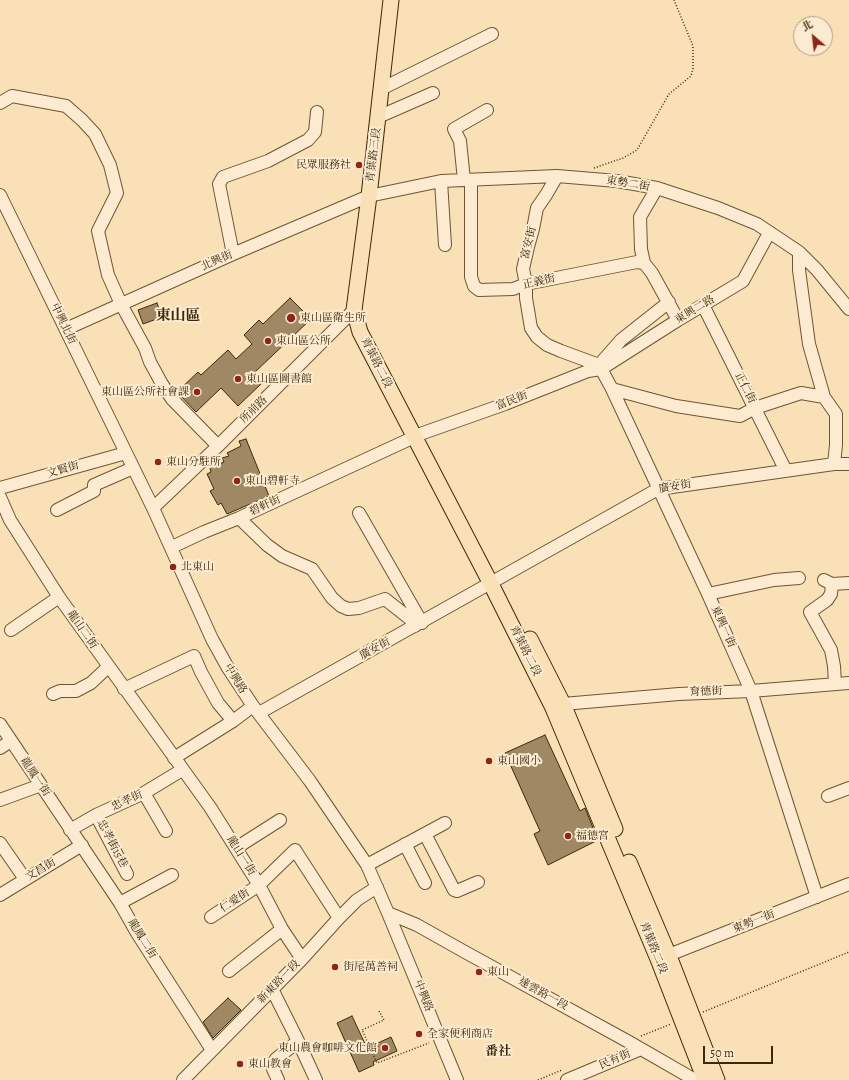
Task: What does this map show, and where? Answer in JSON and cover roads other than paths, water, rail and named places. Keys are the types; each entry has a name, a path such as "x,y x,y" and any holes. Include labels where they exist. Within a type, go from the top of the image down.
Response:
{"main road":[{"name":"青葉路三段","path":"354,310 369,196 391,0"},
{"name":"青葉路二段","path":"354,310 360,332 418,435 495,581 558,706 664,958 687,1018 705,1080"},
{"name":"青葉路二段","path":"687,1018 717,1080"}],"street":[{"path":"381,89 492,34"},
{"path":"378,117 432,94"},
{"path":"0,102 12,96 66,106 95,134 110,165 117,193 98,231 108,275 121,304 135,328 150,362 162,384 172,399 218,446"},
{"name":"正義街","path":"487,110 454,129 460,141 468,180 471,277 474,286 479,290 513,289 526,284 637,262 644,263"},
{"path":"233,254 219,184 223,177 268,161 308,140 315,132 317,112"},
{"name":"東勢二街","path":"369,196 441,181 557,176 617,181 657,188 718,208 757,224 799,252 817,270 849,309"},
{"name":"富安街","path":"557,176 537,208 534,229 523,269 526,284 529,321 531,328 537,337 547,345 600,367"},
{"path":"441,181 445,245"},
{"path":"657,188 640,217 641,249 644,263 652,273 678,320"},
{"name":"中興北街","path":"0,195 126,453"},
{"name":"北興街","path":"66,329 233,254 369,196"},
{"name":"東興二路","path":"600,367 743,281 769,233"},
{"path":"799,252 799,270 809,344 824,397 836,414 836,445 834,464"},
{"path":"600,367 621,340 669,302"},
{"name":"正仁街","path":"703,305 786,471"},
{"name":"所前路","path":"153,508 218,446 354,310"},
{"name":"東興一街","path":"600,367 612,389 708,594 751,691 817,896"},
{"name":"富民街","path":"418,435 505,404 600,367"},
{"path":"612,389 676,406 740,416 755,408 801,393 824,397"},
{"name":"碧軒街","path":"172,547 240,518 418,435"},
{"name":"中興路","path":"126,453 172,547 212,639 228,668 256,710 310,781 367,865 457,1080"},
{"name":"文賢街","path":"0,488 126,453"},
{"name":"廣安街","path":"256,710 418,624 658,489 834,464 849,464"},
{"path":"57,510 94,490 94,485 133,468"},
{"name":"龍山二街","path":"0,497 10,520 59,597 174,758"},
{"path":"360,513 418,624"},
{"path":"240,518 267,545 282,556 312,569 332,598 341,606 348,609 359,608 384,599 418,624"},
{"path":"708,594 774,580 799,578"},
{"path":"835,684 831,650 810,612 826,600 831,594 828,582 849,583"},
{"path":"12,630 59,597"},
{"path":"124,689 194,656 218,703 233,721"},
{"path":"53,694 60,691 76,690 91,683 108,667"},
{"name":"育德街","path":"558,706 679,694 751,691 849,683"},
{"path":"174,758 233,721 256,710"},
{"name":"龍鳳一街","path":"0,724 70,830"},
{"path":"0,748 11,741"},
{"name":"龍山一街","path":"174,758 210,807 259,885 282,929 302,959"},
{"name":"忠孝街","path":"70,830 96,815 144,793 182,770"},
{"path":"0,800 41,785"},
{"path":"828,796 849,788"},
{"path":"144,793 166,831"},
{"name":"忠孝街15巷","path":"96,815 127,874"},
{"path":"236,848 280,820"},
{"path":"367,865 445,823"},
{"name":"龍鳳二街","path":"70,830 82,845 120,903 137,933 212,1050"},
{"path":"425,834 454,890 457,891 478,882"},
{"path":"0,843 25,879"},
{"path":"405,844 425,882"},
{"name":"文昌街","path":"0,895 82,845"},
{"name":"仁愛街","path":"211,917 259,885 295,850 339,918"},
{"path":"120,903 172,875"},
{"name":"東勢一街","path":"664,958 849,884"},
{"name":"新東路一段","path":"183,1080 302,959 357,900 377,887"},
{"name":"達雲路一段","path":"388,913 417,926 629,1042 695,1080"},
{"path":"229,971 282,929"},
{"path":"272,989 316,1080"},
{"path":"278,1080 273,1069 276,1059 298,1041"},
{"name":"民有街","path":"567,1080 641,1049"}],"place":[{"name":"民眾服務社","path":"359,165"},
{"name":"東山區衛生所","path":"291,318"},
{"name":"東山區公所","path":"268,341"},
{"name":"東山區圖書館","path":"238,379"},
{"name":"東山區公所社會課","path":"197,392"},
{"name":"東山分駐所","path":"158,462"},
{"name":"東山碧軒寺","path":"237,481"},
{"name":"北東山","path":"173,567"},
{"name":"東山國小","path":"489,761"},
{"name":"福德宮","path":"568,836"},
{"name":"街尾萬善祠","path":"335,967"},
{"name":"東山","path":"479,972"},
{"name":"全家便利商店","path":"419,1034"},
{"name":"東山農會咖啡文化館","path":"385,1048"},
{"name":"東山教會","path":"240,1064"}],"district":[{"name":"東山區","path":"178,316"},
{"name":"番社","path":"498,1052"}]}
